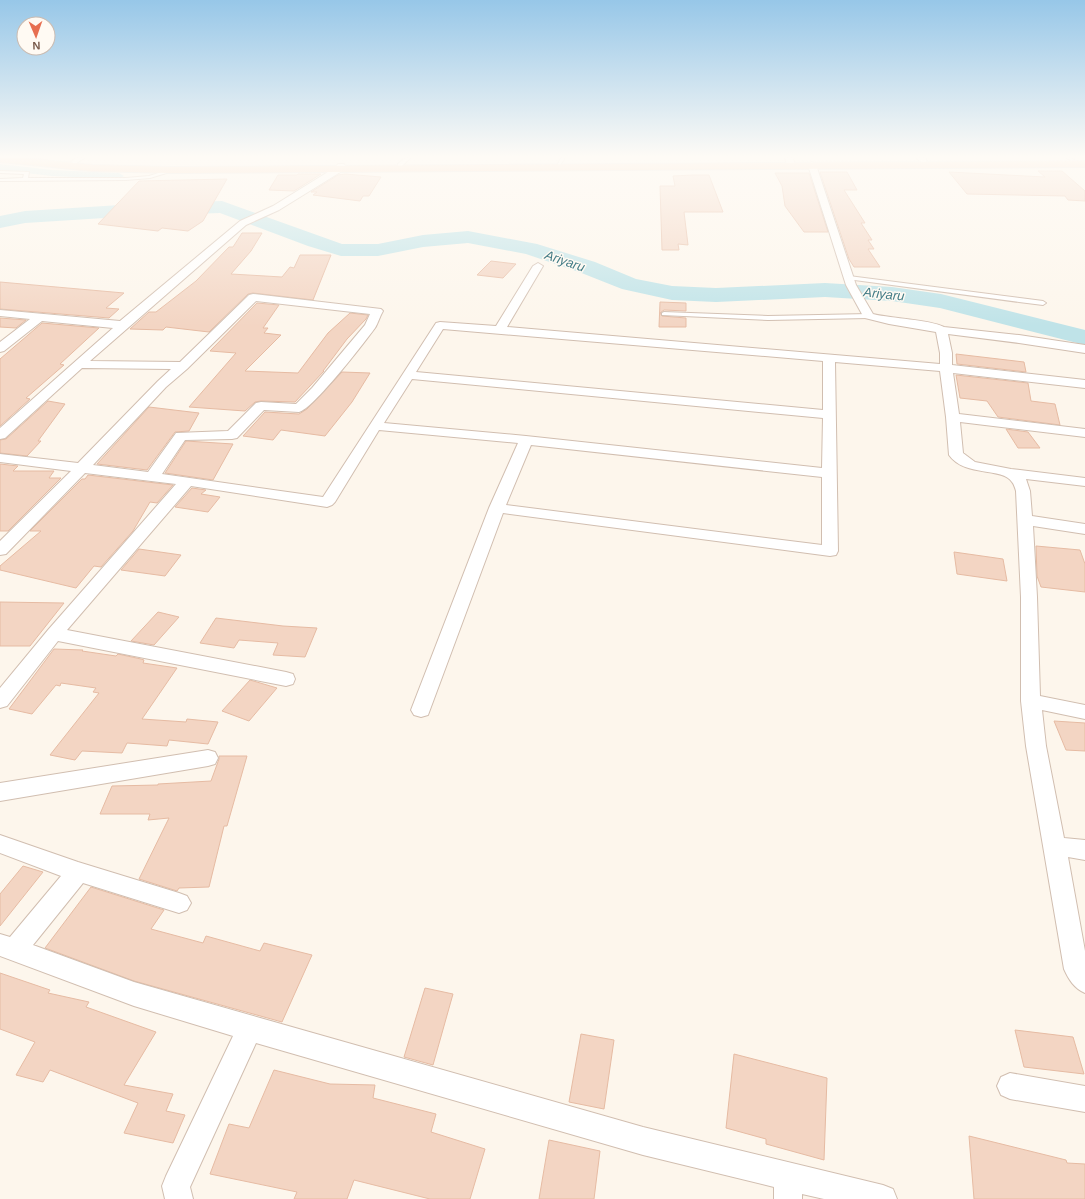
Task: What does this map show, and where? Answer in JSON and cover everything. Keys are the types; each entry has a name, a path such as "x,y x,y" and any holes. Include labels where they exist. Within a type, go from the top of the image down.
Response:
{"street":[{"path":"0,435 78,364 243,223 263,214"},
{"path":"828,214 850,281 858,300 869,316 889,321 935,327 941,330 1026,340 1085,349"},
{"path":"499,330 538,266"},
{"path":"0,550 62,489 162,384 183,366 253,297 377,311 370,326 317,391 299,408 261,406 232,435 181,436 152,477"},
{"path":"0,313 123,325"},
{"path":"0,348 41,316"},
{"path":"0,458 187,481 327,502 440,325 946,368 1085,384"},
{"path":"941,330 946,353 946,368 953,417 956,455 970,464 1011,473 1085,482"},
{"path":"497,508 830,551 829,358"},
{"path":"78,364 183,366"},
{"path":"408,375 829,416"},
{"path":"953,417 1085,433"},
{"path":"375,426 526,440 830,473"},
{"path":"421,710 497,508 526,440"},
{"path":"1011,473 1019,480 1023,491 1029,597 1031,701 1036,746 1056,846 1076,970 1085,981"},
{"path":"0,700 54,634 187,481"},
{"path":"1025,520 1085,529"},
{"path":"54,634 286,678"},
{"path":"1031,701 1085,712"},
{"path":"0,792 208,758"},
{"path":"0,844 78,872 179,903"},
{"path":"1056,846 1085,850"},
{"path":"78,872 8,948 134,994 643,1141 788,1188 883,1199"},
{"path":"179,1199 176,1186 250,1028"},
{"path":"1010,1086 1085,1099"}],"lane":[{"path":"850,281 924,287 967,295 1043,303"},
{"path":"664,314 768,318 869,316"}],"building":[{"path":"108,214 207,214 203,221 188,231 162,228 158,231 98,224"},
{"path":"661,214 684,214 688,245 678,244 679,250 662,250"},
{"path":"791,214 822,214 828,232 804,232"},
{"path":"834,214 859,214 865,223 861,223 872,240 868,240 874,249 868,249 880,267 854,267 849,259"},
{"path":"242,233 262,233 251,251 231,274 282,277 290,267 294,268 300,255 331,255 313,300 253,293 248,294 209,332 166,327 163,330 130,329 149,312 156,312 196,281 229,247 233,247"},
{"path":"491,261 516,264 503,278 477,275"},
{"path":"0,282 124,293 106,308 119,309 109,318 0,309"},
{"path":"660,302 686,303 686,311 664,310 660,313 662,316 686,318 686,327 659,327"},
{"path":"257,303 279,305 263,328 268,328 264,333 281,335 245,371 298,373 328,333 350,313 368,315 347,339 324,371 295,402 255,402 245,411 189,407 236,353 210,351"},
{"path":"0,318 26,320 16,328 0,327"},
{"path":"42,323 99,328 60,364 64,365 26,398 30,399 0,426 0,359"},
{"path":"956,354 1024,362 1026,372 957,364"},
{"path":"342,372 370,373 352,402 325,436 281,430 273,440 243,436 265,412 299,414 307,409"},
{"path":"956,375 1028,383 1031,401 1055,404 1060,425 998,417 987,401 960,398"},
{"path":"48,401 65,404 38,441 41,441 27,456 0,453 0,440 6,439"},
{"path":"149,407 199,413 189,431 175,432 147,470 97,464"},
{"path":"1006,429 1028,432 1040,448 1018,448"},
{"path":"186,441 233,444 213,480 165,473"},
{"path":"0,464 18,466 13,471 54,471 49,478 61,478 8,531 0,531"},
{"path":"88,475 173,485 157,503 150,502 133,531 101,567 94,566 76,588 0,570 0,566 41,531 30,531 82,479 85,479"},
{"path":"192,488 206,490 201,494 220,497 208,512 175,507"},
{"path":"1036,546 1080,550 1085,564 1085,592 1041,587 1037,576"},
{"path":"139,549 181,555 165,576 121,570"},
{"path":"954,552 1003,559 1007,581 957,574"},
{"path":"0,602 64,603 30,646 0,646"},
{"path":"158,612 179,617 154,645 131,641"},
{"path":"216,618 283,626 317,628 305,657 273,655 278,643 239,640 234,648 200,643"},
{"path":"54,649 83,650 82,651 116,656 118,654 144,660 143,663 177,668 142,719 186,722 187,719 218,722 208,744 169,740 167,746 127,743 122,753 82,751 75,760 50,755 99,693 93,692 96,688 61,683 60,686 56,685 32,714 9,709"},
{"path":"250,680 277,688 249,721 222,711"},
{"path":"1054,721 1085,723 1085,751 1066,750"},
{"path":"219,756 247,756 227,826 224,826 209,887 179,888 177,891 139,879 169,818 148,820 150,814 100,814 112,786 158,785 211,781"},
{"path":"23,866 43,872 0,926 0,894"},
{"path":"91,887 164,910 151,929 203,943 206,936 260,951 264,943 312,955 282,1022 134,981 45,948"},
{"path":"0,973 50,990 48,993 89,1002 86,1007 156,1032 124,1085 173,1094 166,1111 185,1115 173,1143 124,1133 138,1103 50,1070 43,1082 16,1075 35,1042 0,1029"},
{"path":"425,988 453,994 433,1065 404,1057"},
{"path":"1015,1030 1073,1037 1084,1074 1024,1067"},
{"path":"581,1034 614,1040 604,1109 569,1102"},
{"path":"734,1054 827,1078 824,1160 766,1144 766,1139 726,1128"},
{"path":"274,1070 330,1084 375,1085 373,1098 436,1114 431,1132 485,1149 470,1199 430,1199 354,1180 347,1199 294,1199 297,1192 210,1174 229,1124 249,1128"},
{"path":"969,1136 1066,1160 1067,1163 1085,1164 1085,1199 974,1199"},
{"path":"549,1140 600,1151 594,1199 539,1199"}],"waterway":[{"name":"Ariyaru","path":"0,222 25,217 73,214"},
{"name":"Ariyaru","path":"240,214 315,242 341,250 378,250 423,241 468,237 530,248 587,267 630,284 672,293 716,295 825,290 892,294 941,301 1085,338"}]}
